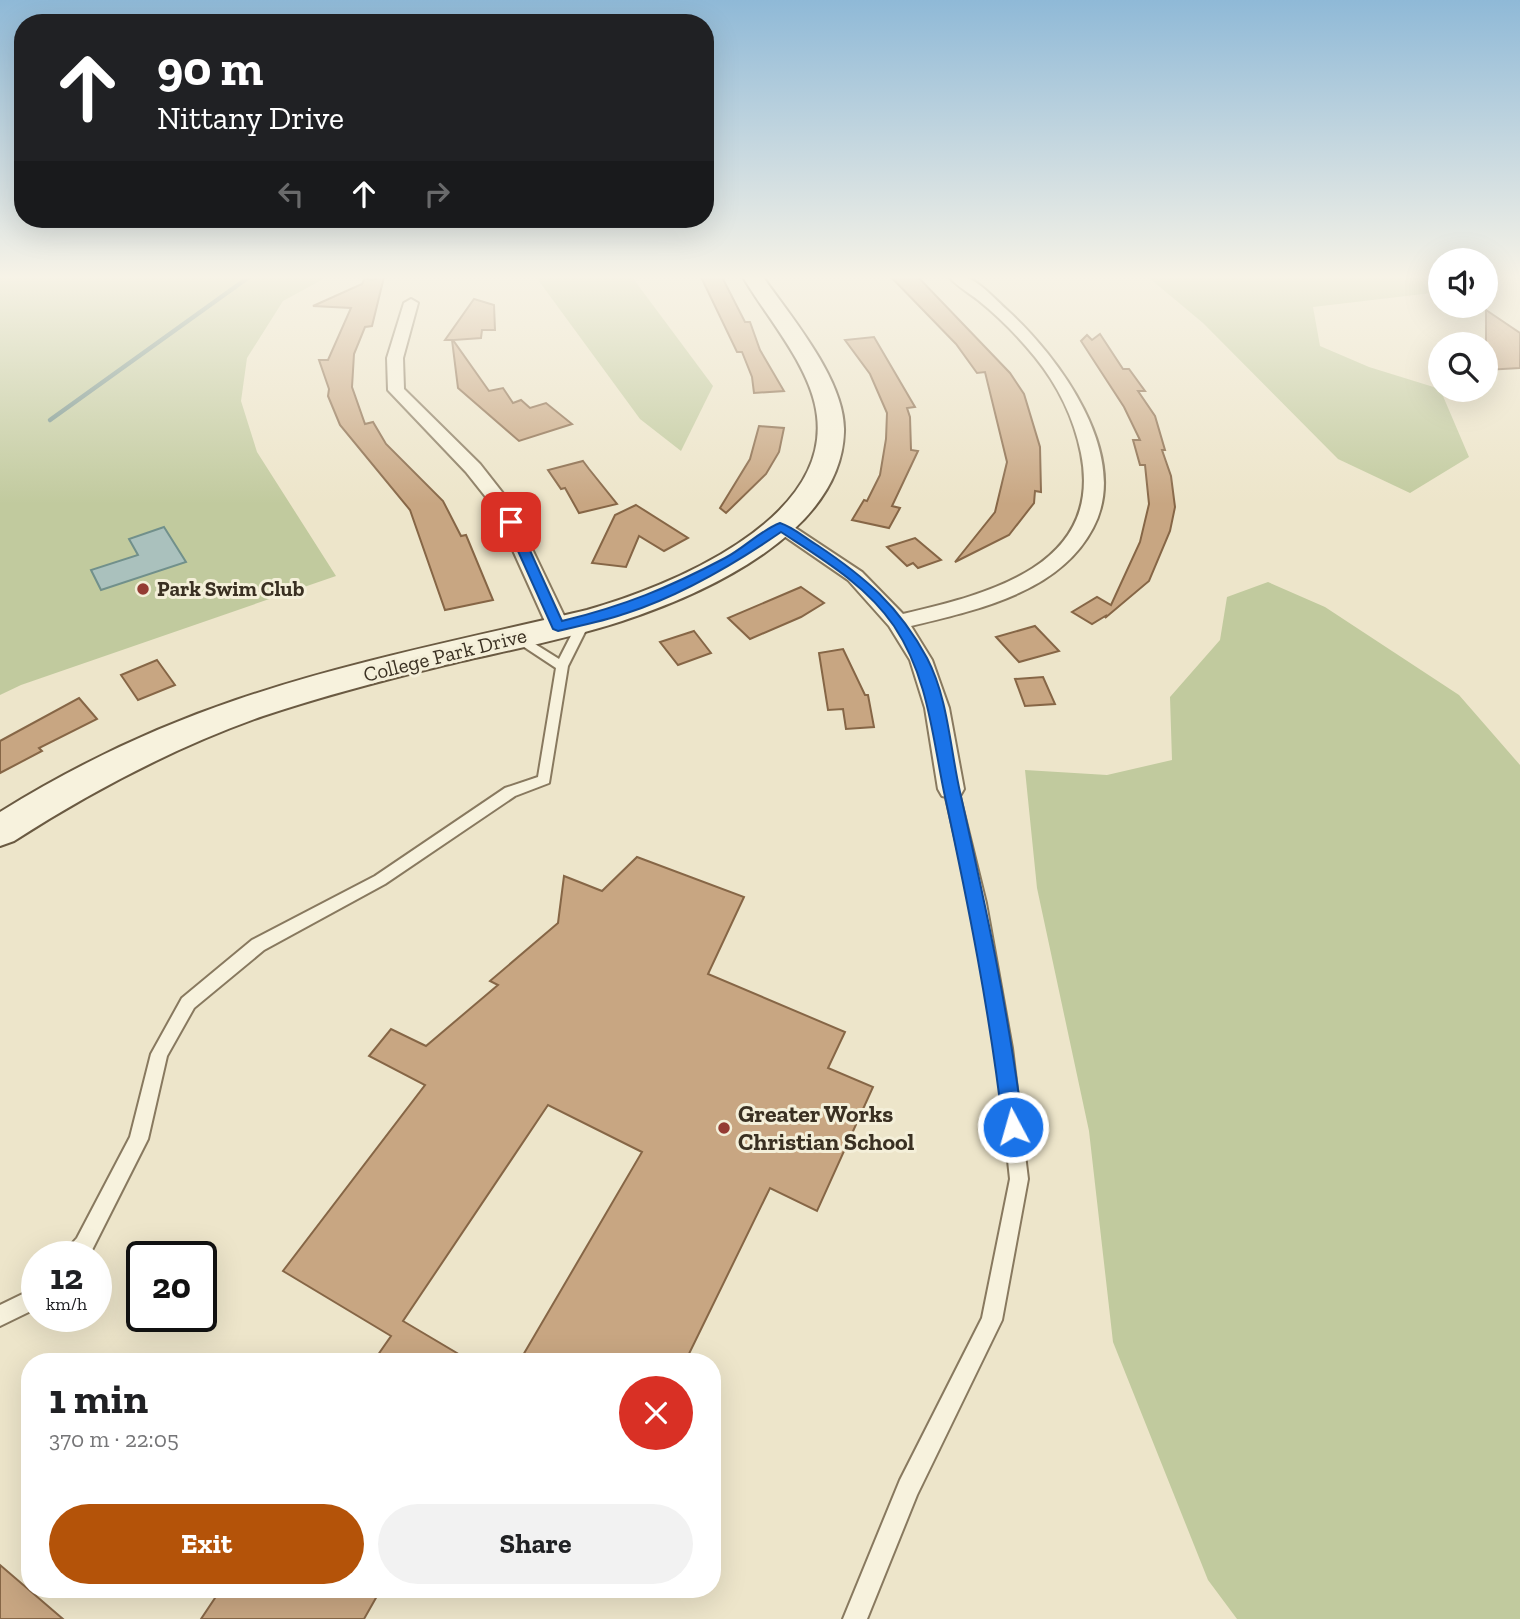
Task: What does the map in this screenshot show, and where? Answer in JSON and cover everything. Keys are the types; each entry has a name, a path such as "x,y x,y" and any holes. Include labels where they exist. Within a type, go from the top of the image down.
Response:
{"street":[{"path":"396,353 391,376 396,390 473,468 502,505 571,623"},
{"name":"College Park Drive","path":"0,831 52,797 127,758 208,723 288,695 622,611 682,586 739,555 780,527 808,496 826,458 832,428 827,400 801,353"},
{"path":"898,622 986,600 1054,563 1073,545 1094,499 1094,471 1087,439 1060,380 1036,353"},
{"path":"780,527 855,576 898,622 921,660 937,708 951,789"}],"lane":[{"path":"86,1241 139,1139 159,1054 188,1003 258,944 380,880 510,792 544,780 571,623"},
{"path":"515,637 562,666"},
{"path":"855,1619 908,1489 992,1320 1019,1179 1004,1048 978,902 951,789"},
{"path":"0,1316 21,1305"}],"green space":[{"path":"0,353 250,353 247,358 241,401 257,452 336,576 21,685 0,695"},
{"path":"591,353 688,353 713,386 681,451 640,419"},
{"path":"1232,353 1335,353 1369,367 1428,385 1428,402 1446,402 1469,457 1410,493 1338,459"},
{"path":"1268,582 1325,607 1459,695 1520,765 1520,1619 1237,1619 1208,1580 1113,1342 1089,1131 1037,888 1025,770 1107,775 1172,760 1170,697 1220,640 1227,597"}],"water":[{"path":"164,527 186,562 101,590 91,570 138,555 129,539"}],"building":[{"path":"331,353 355,353 352,387 365,424 373,422 386,444 443,501 461,536 466,535 493,600 445,610 410,510 340,425 328,396 329,389 319,360 328,360"},
{"path":"454,353 462,353 489,391 503,388 513,403 521,400 530,408 546,403 572,424 519,441 458,388"},
{"path":"742,353 761,353 784,391 754,393 752,377"},
{"path":"854,353 883,353 915,407 907,408 910,417 911,450 918,451 892,506 900,508 889,528 852,520 864,500 867,501 880,475 886,439 887,413 870,374"},
{"path":"962,353 990,353 1010,373 1024,394 1040,447 1041,492 1035,491 1034,503 1009,535 955,562 995,512 1007,462 985,372 977,373"},
{"path":"1089,353 1112,353 1123,369 1129,369 1145,391 1138,391 1155,416 1171,476 1175,507 1170,531 1149,581 1105,618 1107,615 1092,624 1072,612 1097,597 1111,605 1140,542 1149,504 1145,465 1140,465 1133,440 1140,440 1124,407"},
{"path":"1498,353 1520,353 1520,368 1498,369"},
{"path":"759,426 784,428 779,452 766,474 726,513 720,508 750,459"},
{"path":"583,461 617,504 579,513 565,488 561,489 548,470"},
{"path":"636,505 688,538 664,551 639,536 626,567 592,563 615,515"},
{"path":"915,538 941,560 918,568 913,563 907,566 887,547"},
{"path":"801,587 824,603 801,617 750,639 728,618"},
{"path":"1035,626 1059,651 1019,662 996,637"},
{"path":"694,631 711,653 678,665 660,642"},
{"path":"843,649 865,695 868,695 874,727 846,729 843,709 828,710 819,653"},
{"path":"157,660 175,685 138,700 121,675"},
{"path":"1043,677 1055,704 1025,706 1015,679"},
{"path":"79,698 97,719 39,748 42,751 0,773 0,741"},
{"name":"Greater Works Christian School","path":"637,857 744,897 708,974 845,1032 828,1068 873,1087 817,1211 770,1188 689,1353 524,1353 642,1152 548,1105 403,1321 457,1353 379,1353 391,1336 283,1271 425,1085 369,1056 391,1029 426,1046 498,985 490,981 558,923 564,876 602,891"},
{"path":"0,1565 21,1583 21,1598 38,1598 63,1619 0,1619"},
{"path":"215,1598 376,1598 364,1619 201,1619"}],"waterway":[{"path":"50,420 144,353"}],"place":[{"name":"Park Swim Club","path":"143,589"},
{"name":"Greater Works Christian School","path":"724,1128"}],"route":[{"path":"511,522 558,626 622,611 682,586 739,555 780,527 855,576 898,622 921,660 937,708 951,789 978,902 1004,1048 1013,1127"}]}
